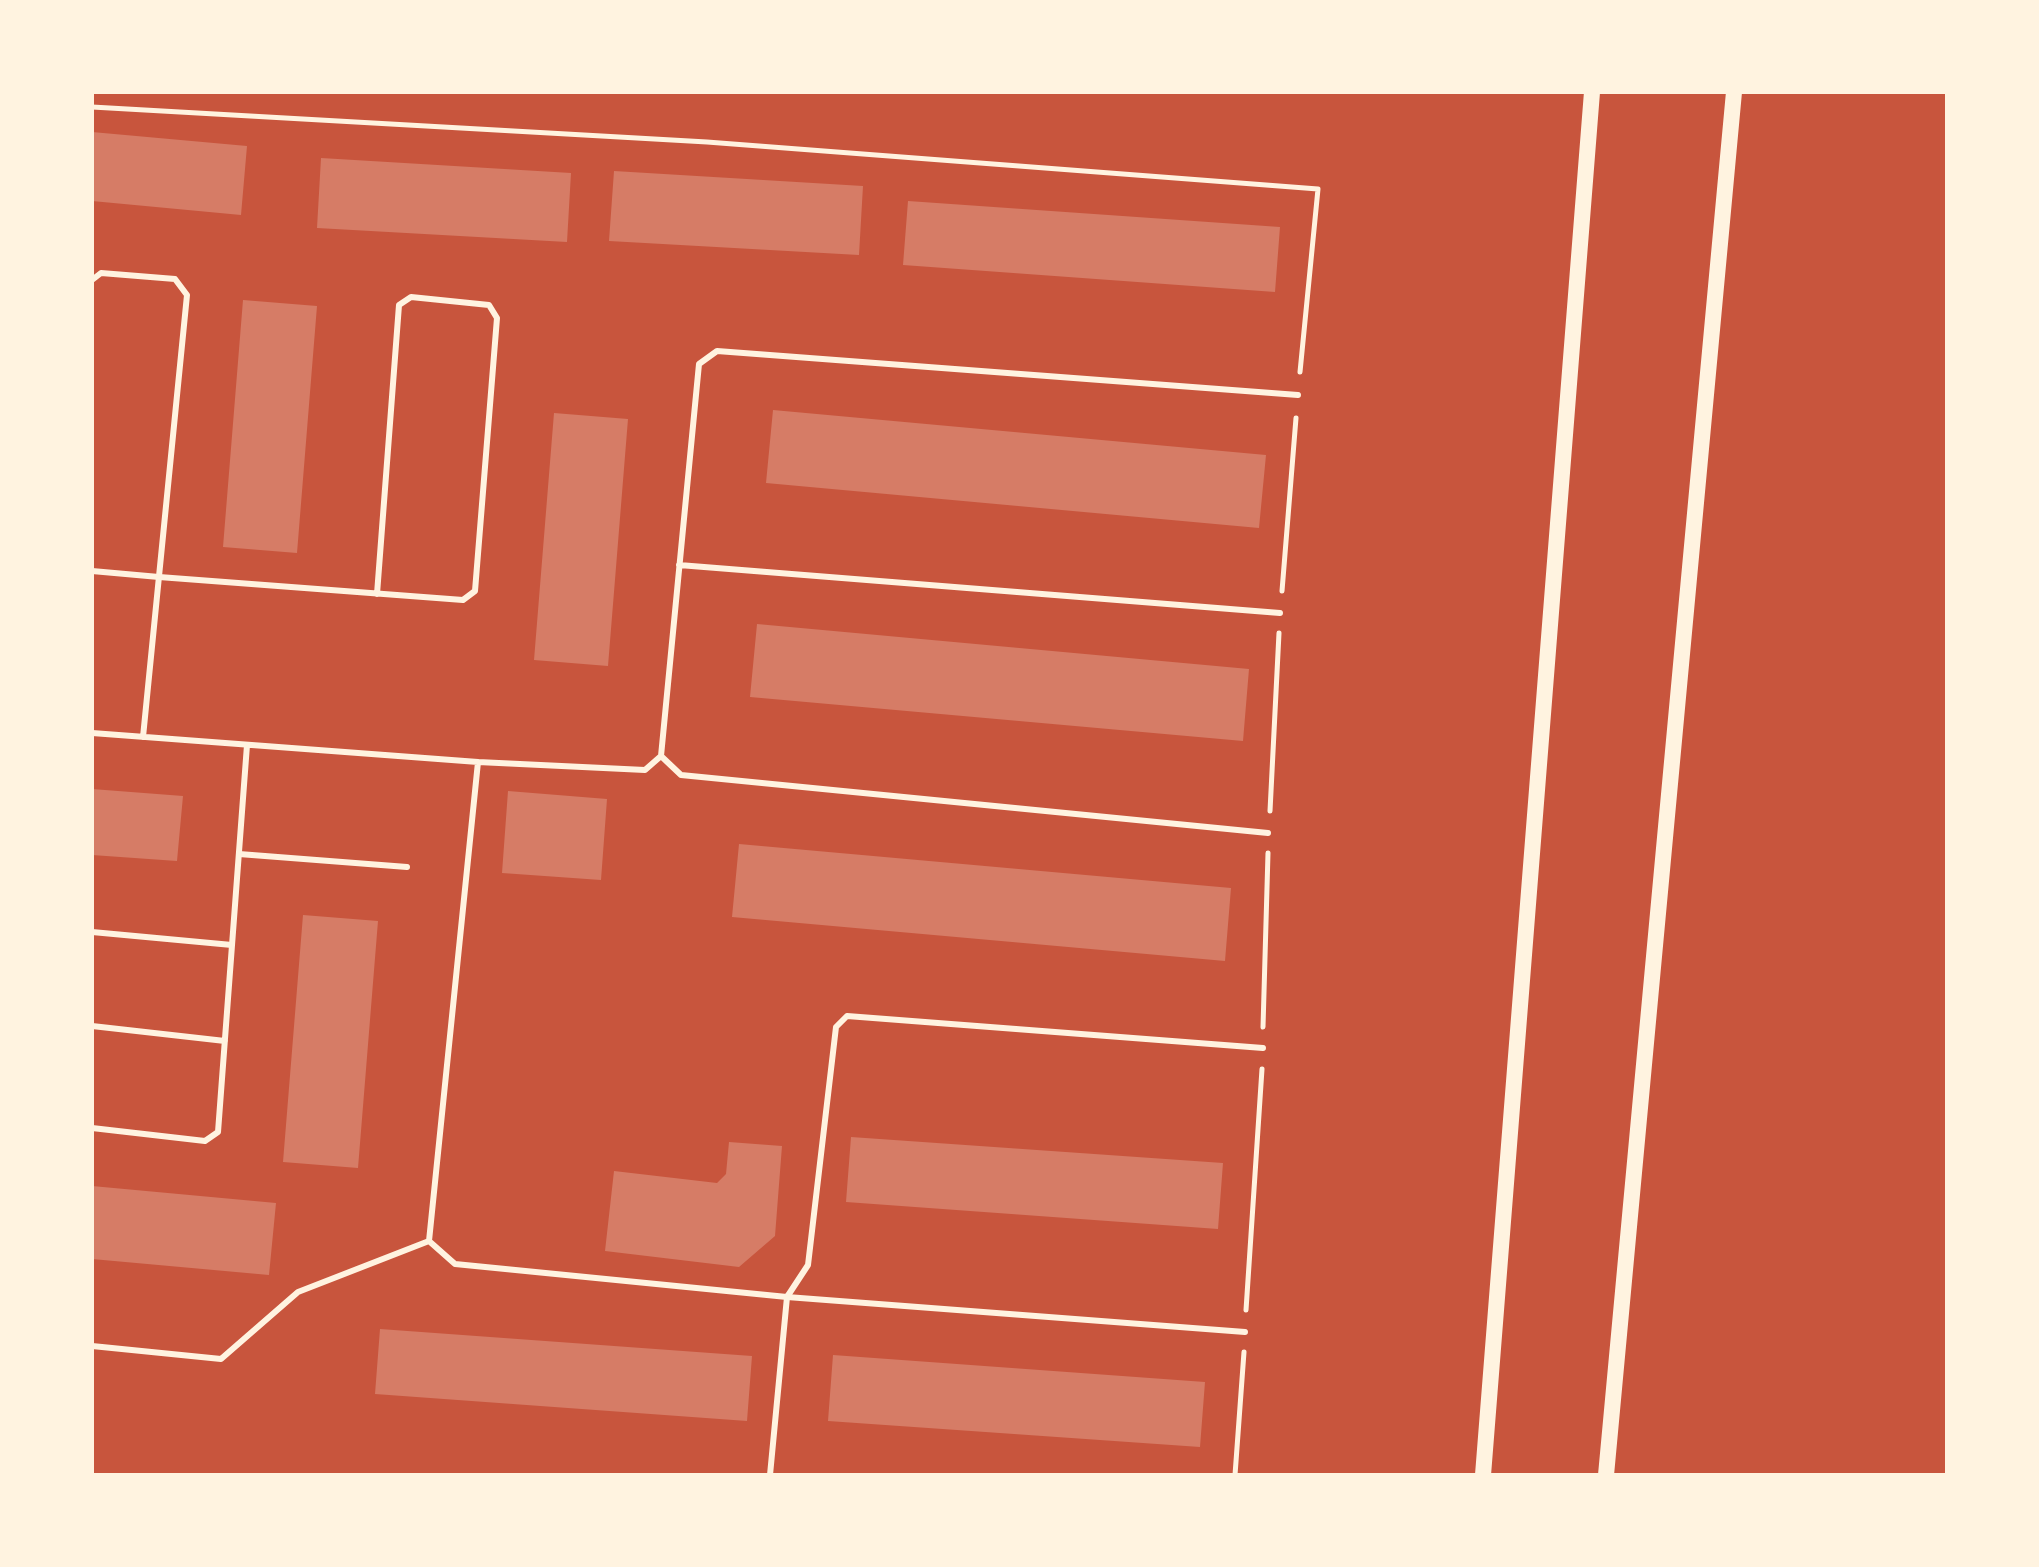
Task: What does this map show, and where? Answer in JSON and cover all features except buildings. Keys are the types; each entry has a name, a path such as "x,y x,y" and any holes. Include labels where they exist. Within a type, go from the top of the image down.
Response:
{"main road":[{"path":"1483,1475 1592,92"},
{"path":"1606,1475 1734,92"}],"lane":[{"path":"92,280 101,273 175,279 187,295 143,737"},
{"path":"92,571 159,577 377,594 463,600 475,591 497,318 489,305 411,297 399,305 377,594"},
{"path":"92,733 478,762 645,770 661,756 699,364 717,351 1298,395"},
{"path":"679,565 1280,613"},
{"path":"92,1128 205,1141 218,1132 247,745"},
{"path":"661,756 681,775 1268,833"},
{"path":"429,1241 478,762"},
{"path":"239,854 407,867"},
{"path":"92,932 232,945"},
{"path":"770,1475 787,1297 808,1265 836,1027 847,1016 1263,1048"},
{"path":"92,1026 225,1041"},
{"path":"429,1241 455,1264 787,1297 1245,1332"},
{"path":"92,1346 221,1359 298,1292 429,1241"}],"path":[{"path":"92,107 707,142 1318,189 1280,613 1268,833 1263,1048 1235,1475"}]}
